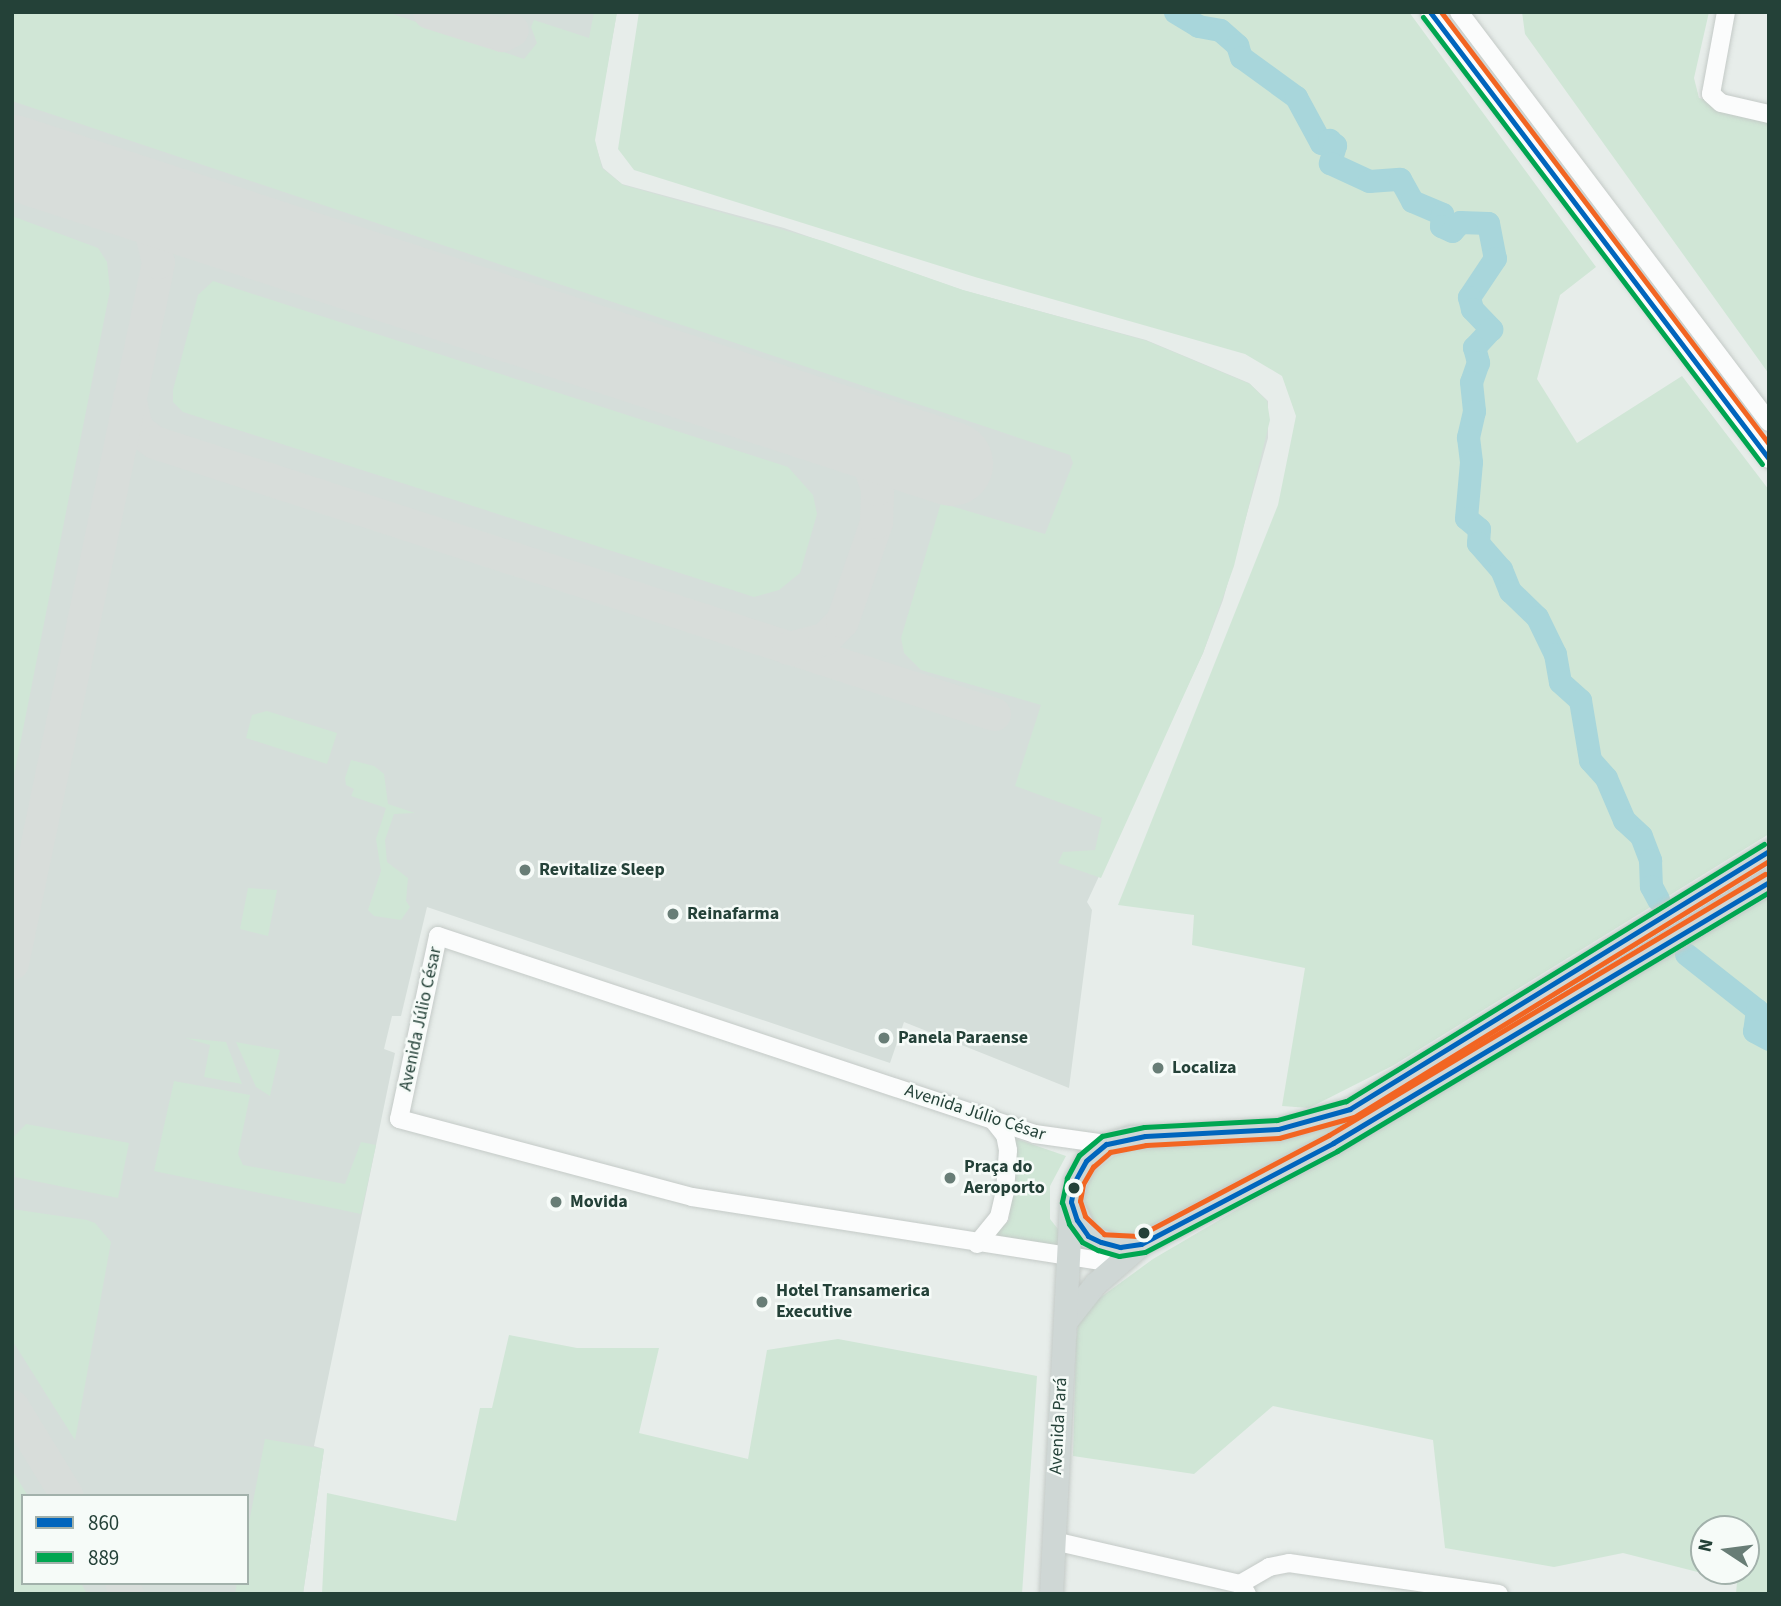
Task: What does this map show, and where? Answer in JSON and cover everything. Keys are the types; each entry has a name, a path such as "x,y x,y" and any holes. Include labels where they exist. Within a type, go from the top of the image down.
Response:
{"main road":[{"name":"Avenida Júlio César","path":"1105,1144 1145,1136 1278,1129 1350,1109 1769,851"},
{"path":"1065,1322 1089,1290 1141,1244 1333,1143 1769,882"},
{"path":"1068,1257 1071,1202 1079,1171 1105,1144"},
{"path":"1071,1202 1088,1236 1121,1247 1141,1244"},
{"name":"Avenida Pará","path":"1052,1594 1068,1257"}],"street":[{"path":"1430,12 1769,459"},
{"path":"1460,12 1769,422"},
{"path":"1726,12 1711,83 1712,96 1720,103 1769,114"},
{"name":"Avenida Júlio César","path":"1105,1144 1064,1141 992,1119 438,936 399,1119 692,1197 977,1244 1119,1264"},
{"path":"977,1244 999,1217 1004,1192 1008,1150 1005,1135 992,1119"},
{"path":"1054,1541 1243,1589 1269,1567 1289,1563 1499,1594"}],"shaded area":[{"path":"12,12 617,12 594,140 603,168 622,184 784,228 962,290 1146,340 1249,383 1268,401 1268,438 1223,600 1203,653 1087,902 1092,910 1069,1088 904,1022 890,1063 427,907 401,1016 392,1016 384,1049 395,1053 314,1446 324,1449 303,1594 12,1594"}],"green space":[{"path":"12,12 387,12 524,59 537,43 531,27 534,20 589,38 594,12 617,12 595,140 602,168 623,185 823,241 963,290 1147,341 1250,384 1267,401 1270,420 1234,566 1203,653 1101,878 1058,863 1063,852 1095,850 1102,818 1015,786 1041,705 921,670 904,653 901,638 941,503 1045,534 1073,463 1070,455 12,101"},
{"path":"639,12 1409,12 1596,267 1560,295 1537,379 1577,443 1682,376 1769,490 1769,834 1394,1065 1309,1108 1282,1106 1305,968 1192,945 1194,915 1118,905 1278,505 1296,416 1282,376 1245,354 975,277 634,170 618,149"},
{"path":"1522,12 1709,12 1694,78 1699,98 1769,116 1769,374 1525,34"},
{"path":"12,216 98,248 107,262 110,290 12,785"},
{"path":"213,281 788,467 813,495 817,514 800,573 779,590 754,597 183,412 173,402 173,390 198,295"},
{"path":"267,711 337,733 327,764 246,738 252,715"},
{"path":"351,760 374,766 384,774 388,804 415,813 394,814 385,840 387,862 408,878 406,901 410,907 401,920 374,916 368,910 381,871 376,839 386,808 351,796 354,789 346,785 345,778"},
{"path":"248,888 277,890 268,936 240,929"},
{"path":"1769,897 1769,1594 1736,1594 1737,1585 1760,1585 1760,1515 1690,1515 1690,1570 1623,1553 1554,1567 1445,1548 1433,1440 1273,1406 1194,1474 1073,1456 1076,1342 1078,1325 1090,1305 1153,1259"},
{"path":"185,1038 226,1042 242,1084 204,1077 210,1045"},
{"path":"236,1042 280,1050 270,1096 256,1087"},
{"path":"174,1081 250,1095 238,1154 243,1165 345,1184 361,1142 376,1145 361,1214 154,1171"},
{"path":"1370,1110 1136,1238 1100,1236 1081,1200 1092,1173 1114,1156 1139,1148 1249,1144"},
{"path":"26,1124 129,1143 118,1198 15,1177 12,1139"},
{"path":"1011,1137 1066,1156 1050,1186 1050,1219 1062,1234 1060,1251 990,1240 1009,1220 1016,1157"},
{"path":"12,1209 87,1220 95,1223 111,1242 75,1440 12,1340"},
{"path":"509,1335 577,1348 659,1348 639,1433 748,1459 767,1350 838,1339 1037,1376 1022,1594 322,1594 327,1493 456,1521 480,1408 492,1408"},
{"path":"265,1439 324,1449 303,1594 235,1594 237,1585 248,1585 248,1528"},
{"path":"12,1470 27,1494 21,1494 21,1585 82,1585 87,1594 12,1594"}],"waterway":[{"path":"1175,12 1198,26 1220,30 1237,45 1241,57 1296,97 1321,143 1329,140 1335,145 1330,163 1369,181 1400,179 1412,201 1442,214 1441,226 1452,231 1460,222 1488,223 1495,258 1469,297 1472,309 1491,329 1474,347 1478,362 1471,382 1474,411 1468,437 1471,462 1466,518 1479,529 1478,543 1501,569 1510,591 1537,617 1555,654 1560,682 1580,700 1590,760 1606,778 1624,820 1641,836 1650,860 1651,886 1658,899"},
{"path":"1686,954 1757,1010 1754,1031 1769,1039"}],"taxiway":[{"path":"429,12 502,35 512,30"},
{"path":"12,963 158,262 149,226 124,194"},
{"path":"129,397 136,428 154,442 994,714"},
{"path":"788,648 824,639 842,621 876,522 877,489 868,462 848,435 831,424"},
{"path":"12,1406 66,1494"},
{"path":"122,1585 127,1594"}],"runway":[{"path":"12,157 951,464"}],"transit line":[{"name":"860","path":"1430,12 1769,459"},
{"path":"1441,12 1769,444"},
{"name":"889","path":"1423,17 1762,464"},
{"name":"889","path":"1764,844 1346,1101 1277,1120 1144,1127 1102,1136 1079,1155 1067,1178 1062,1202 1069,1224 1082,1242 1098,1250 1119,1256 1145,1252 1337,1151 1769,892"},
{"name":"860","path":"1769,851 1350,1109 1278,1129 1145,1136 1106,1144 1086,1161 1075,1181 1071,1202 1077,1220 1088,1236 1101,1242 1120,1247 1141,1244 1333,1143 1769,882"},
{"path":"1765,874 1329,1135 1138,1236 1104,1234 1085,1216 1080,1201 1083,1184 1093,1167 1110,1152 1146,1145 1279,1138 1354,1117 1769,861"}],"place":[{"name":"Revitalize Sleep","path":"525,870"},
{"name":"Reinafarma","path":"673,914"},
{"name":"Panela Paraense","path":"884,1038"},
{"name":"Localiza","path":"1158,1068"},
{"name":"Praça do Aeroporto","path":"950,1178"},
{"name":"Movida","path":"556,1202"},
{"name":"Hotel Transamerica Executive","path":"762,1302"}]}
